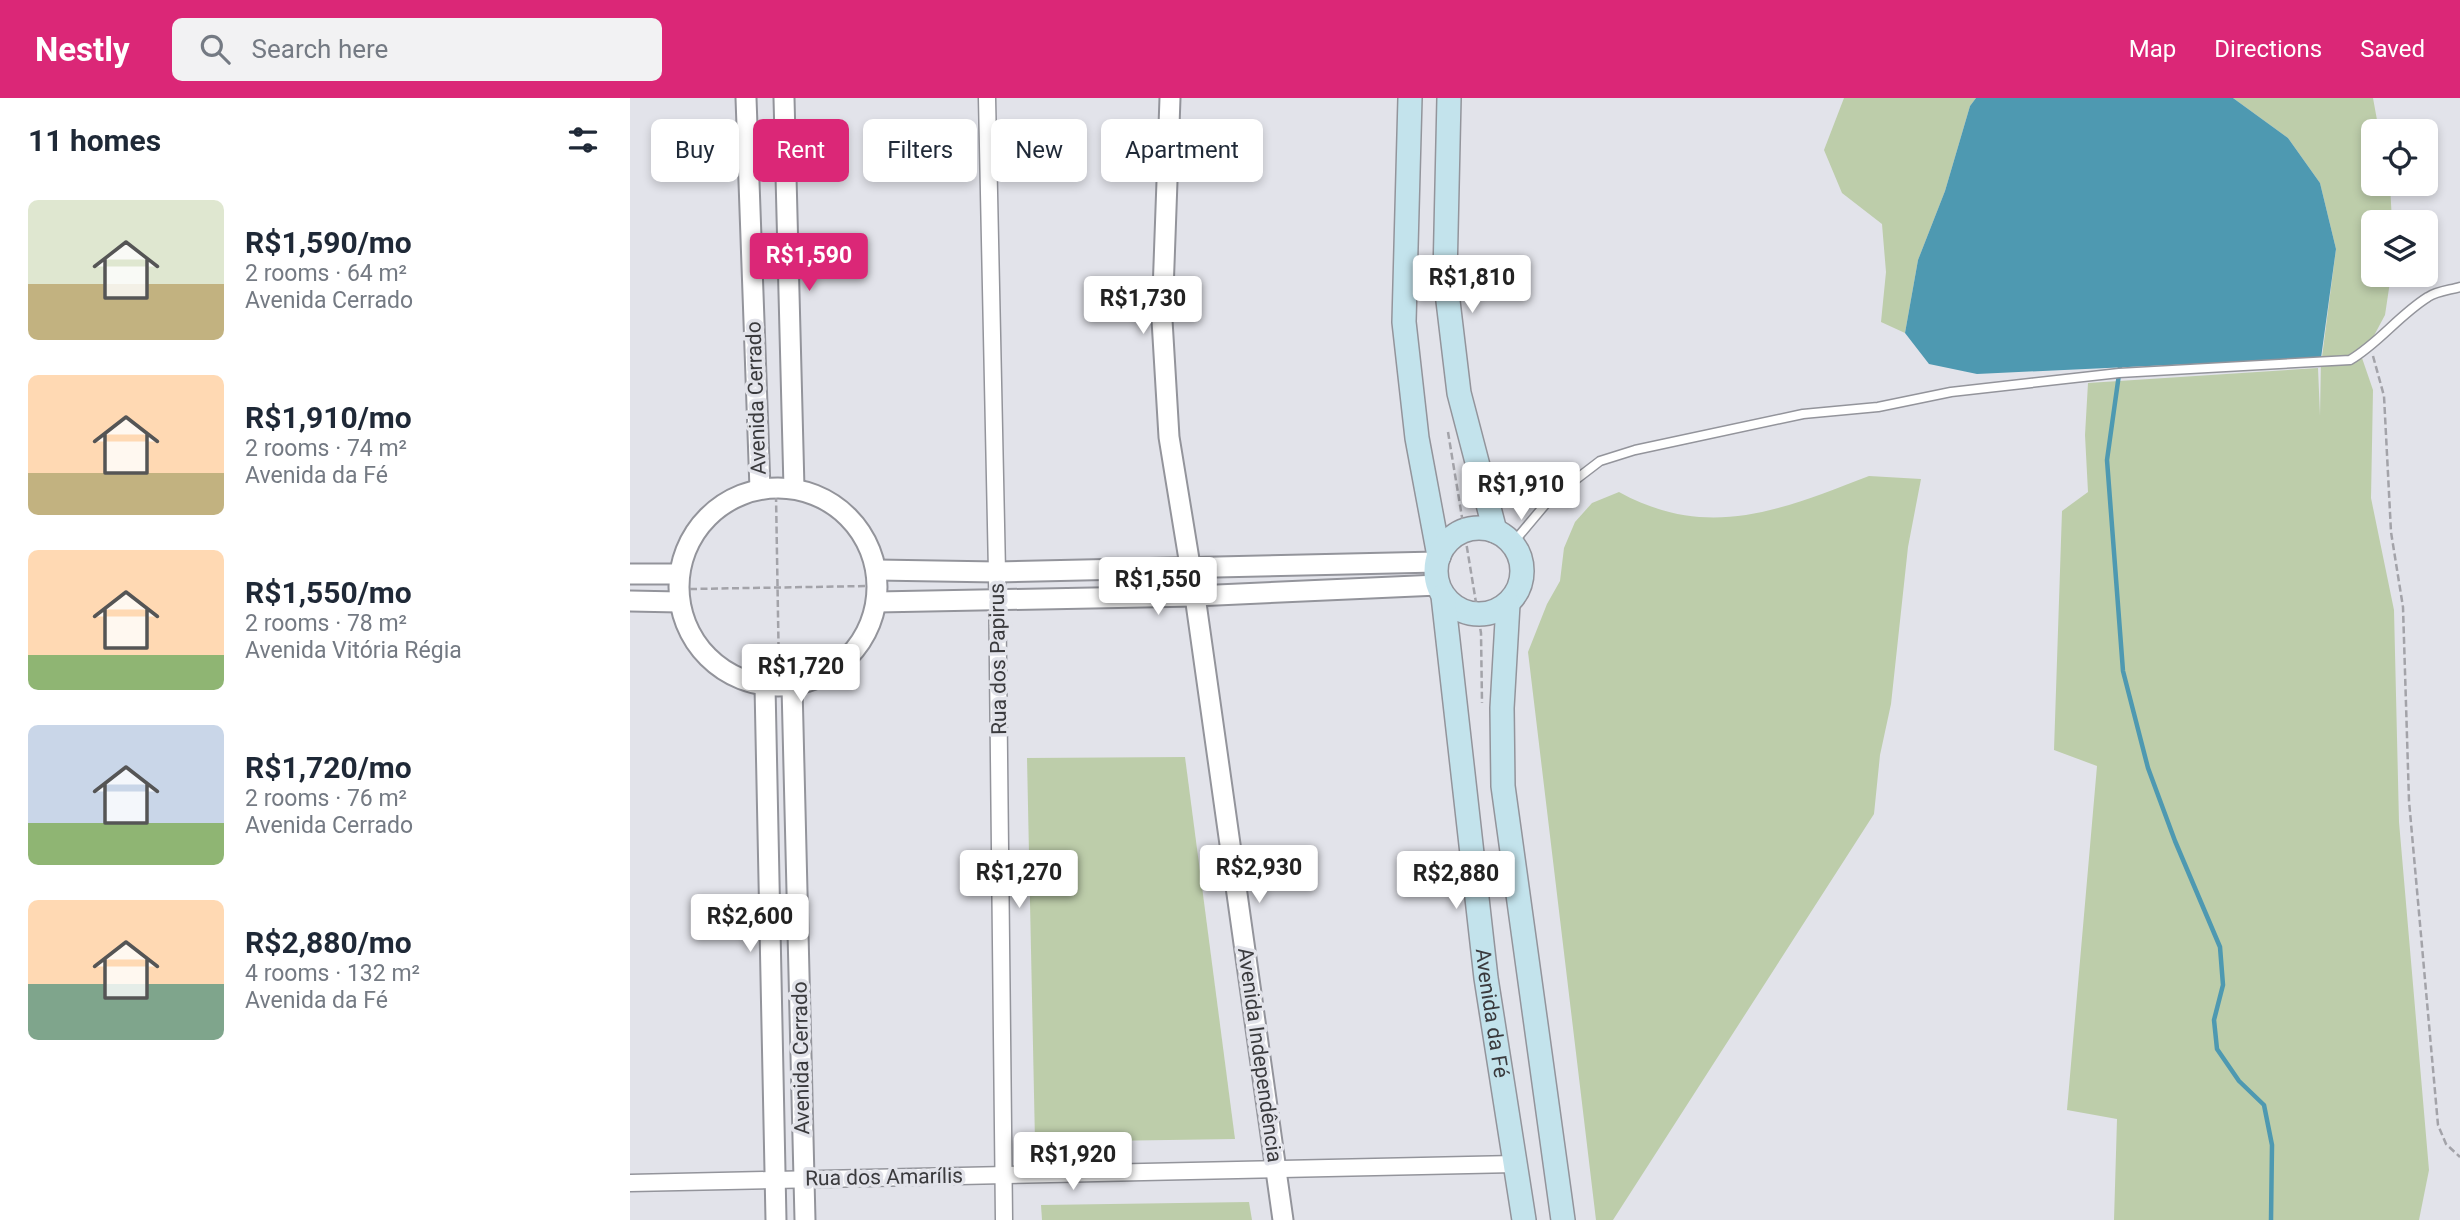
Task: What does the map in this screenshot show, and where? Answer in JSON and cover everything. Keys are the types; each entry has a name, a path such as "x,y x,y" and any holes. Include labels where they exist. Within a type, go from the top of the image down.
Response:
{"main road":[{"name":"Avenida da Fé","path":"1410,98 1404,322 1417,438 1439,575 1486,978 1524,1220"},
{"path":"1449,98 1445,276 1459,393 1504,537"},
{"path":"1504,537 1484,528 1464,531 1452,538 1439,575 1461,611 1478,615 1497,611 1508,604"},
{"name":"Avenida da Fé","path":"1504,537 1519,555 1521,581 1508,604 1502,708 1503,786 1563,1220"}],"street":[{"name":"Avenida Cerrado","path":"746,98 776,488"},
{"name":"Avenida Cerrado","path":"776,488 784,98"},
{"name":"Rua dos Papirus","path":"987,98 997,572 1004,1220"},
{"name":"Avenida Independência","path":"1170,98 1162,320 1169,437 1195,596 1283,1220"},
{"path":"776,488 823,498 849,516 867,540 877,570 877,602 873,620 855,651 826,674 779,686 740,680 718,667 700,649 687,627 679,602 680,574 688,544 706,519 730,500 776,488"},
{"path":"877,570 1189,570 1439,575"},
{"path":"630,574 680,574"},
{"path":"877,602 1195,596 1439,575"},
{"path":"630,601 679,602"},
{"name":"Avenida Cerrado","path":"779,686 805,1220"},
{"name":"Avenida Cerrado","path":"776,1220 779,686"},
{"name":"Rua dos Amarílis","path":"630,1183 1515,1164"}],"lane":[{"path":"1504,537 1600,461 1635,450 1803,414 1878,407 1951,392 2119,373 2350,360 2371,348 2392,325 2430,295 2460,287"}],"path":[{"path":"2371,348 2384,396 2391,532 2403,607 2409,801 2438,1125 2446,1144 2460,1157"},
{"path":"1447,423 1478,615 1482,708"},
{"path":"776,488 779,686"}],"green space":[{"path":"1844,98 1976,98 1970,106 1945,191 1918,260 1905,333 1881,322 1886,272 1882,224 1842,193 1824,150"},
{"path":"2233,98 2373,98 2377,119 2361,119 2361,196 2391,196 2391,210 2361,210 2361,287 2389,287 2385,315 2362,358 2373,390 2371,498 2394,610 2399,822 2429,1170 2419,1220 2114,1220 2117,1119 2067,1110 2097,766 2054,750 2062,511 2088,492 2085,435 2088,383 2318,368 2320,416 2321,358 2332,357 2322,357 2336,249 2320,183 2288,138"},
{"path":"1869,476 1921,479 1908,547 1891,704 1880,755 1874,814 1613,1220 1596,1220 1528,652 1547,604 1560,581 1564,548 1575,522 1592,503 1619,492 1652,507 1683,515 1714,517 1775,509"},
{"path":"1185,757 1235,1139 1035,1142 1027,758"},
{"path":"1249,1202 1252,1220 1042,1220 1041,1205"}],"water":[{"path":"1976,98 2233,98 2288,138 2320,183 2336,249 2321,358 1977,374 1929,364 1905,333 1918,260 1945,191 1970,106"}],"waterway":[{"path":"2120,367 2107,460 2123,671 2148,768 2175,841 2220,947 2223,985 2214,1020 2217,1049 2239,1081 2264,1105 2272,1145 2271,1220"}]}
